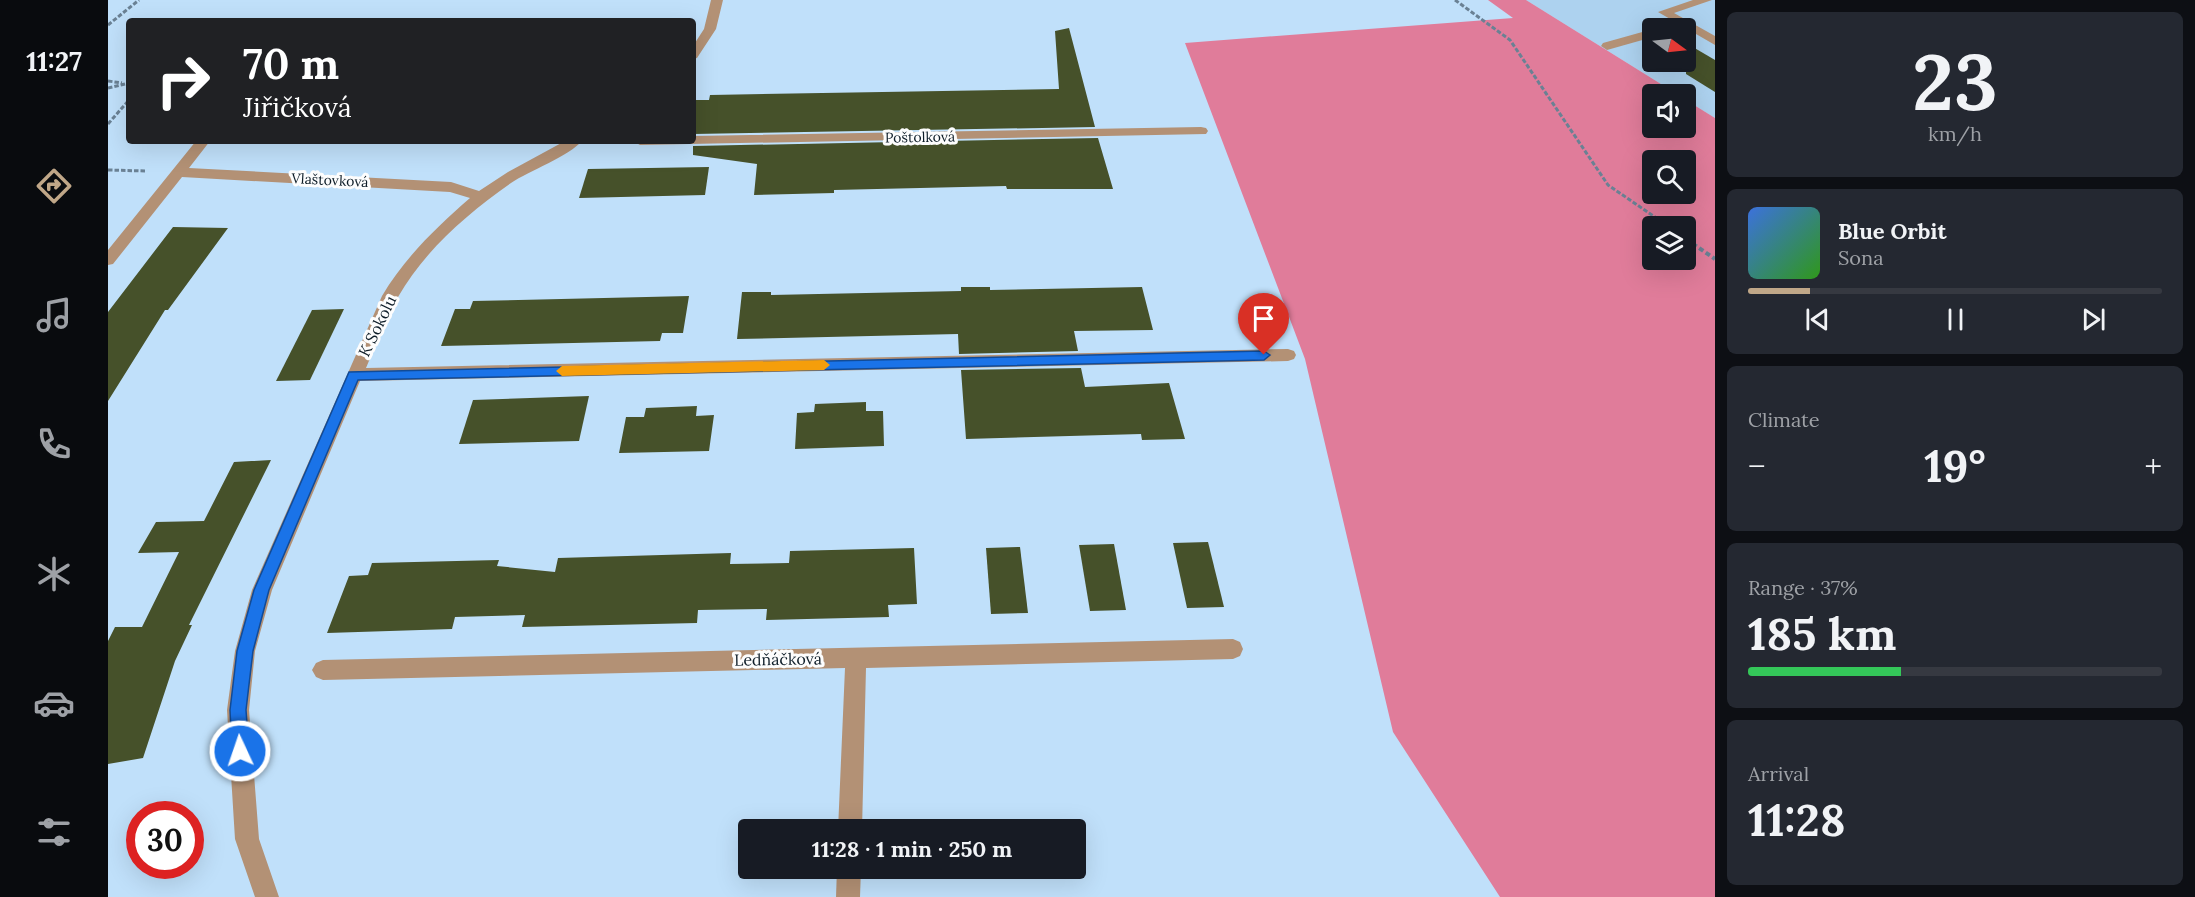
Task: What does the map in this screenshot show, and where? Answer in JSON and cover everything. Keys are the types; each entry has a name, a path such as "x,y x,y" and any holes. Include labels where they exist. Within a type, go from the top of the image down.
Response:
{"street":[{"path":"696,50 710,29 717,0"},
{"path":"1675,18 1664,12 1706,0"},
{"path":"1696,30 1715,41"},
{"path":"1607,46 1642,36"},
{"name":"Poštolková","path":"696,140 1201,131"},
{"path":"108,260 201,144"},
{"name":"K Sokolu","path":"262,895 247,839 238,710 245,651 261,590 390,296 416,260 446,227 481,196 513,175 570,144"},
{"name":"Vlaštovková","path":"178,172 451,187 481,196"},
{"path":"354,375 1288,355"},
{"name":"Ledňáčková","path":"323,670 1233,649"},
{"path":"850,819 856,658"},
{"path":"848,897 849,879"}],"path":[{"path":"108,25 139,0"},
{"path":"1455,0 1510,40 1608,185 1653,216"},
{"path":"108,81 123,83"},
{"path":"108,88 123,83"},
{"path":"108,124 126,103"},
{"path":"108,170 178,172"},
{"path":"1696,246 1715,259"}],"shaded area":[{"path":"1488,0 1526,0 1661,84 1642,84 1642,138 1696,138 1696,106 1715,118 1715,897 1500,897 1393,732 1305,359 1185,43 1513,18"},
{"path":"1526,0 1715,0 1715,118 1696,106 1696,84 1661,84"}],"building":[{"path":"1069,28 1095,127 696,134 696,100 709,100 710,95 1059,89 1055,31"},
{"path":"1696,49 1715,60 1715,92 1686,72 1696,72"},
{"path":"1098,138 1113,189 1007,189 1006,186 834,190 834,193 754,195 757,164 693,155 693,146"},
{"path":"709,167 705,195 579,198 588,169"},
{"path":"173,227 228,228 168,310 165,310 108,401 108,312"},
{"path":"961,287 990,287 990,290 1142,287 1153,330 1074,331 1078,351 959,354 958,334 737,339 742,292 771,292 771,295 961,291"},
{"path":"689,296 683,333 662,333 660,341 441,346 455,309 470,309 473,301"},
{"path":"344,309 310,380 276,381 312,310"},
{"path":"1081,368 1085,387 1169,383 1185,439 1142,440 1141,434 966,439 961,370"},
{"path":"589,396 579,441 459,444 473,400"},
{"path":"866,402 866,411 883,411 884,446 795,449 797,413 814,412 815,404"},
{"path":"697,406 696,416 714,415 709,451 619,453 626,417 644,417 646,408"},
{"path":"271,460 189,625 192,625 175,661 143,758 108,764 108,641 115,627 142,627 179,552 138,553 156,522 204,521 234,462"},
{"path":"1208,542 1224,607 1187,608 1173,543"},
{"path":"1114,544 1126,610 1090,611 1079,545"},
{"path":"1020,547 1028,613 991,614 986,548"},
{"path":"914,548 917,604 888,605 889,617 766,620 767,609 698,610 697,623 522,627 525,615 455,617 452,629 327,633 349,576 368,575 372,563 499,560 497,566 555,572 558,558 731,553 730,564 789,563 790,551"}],"slow traffic":[{"path":"562,371 824,365"}],"route":[{"path":"240,751 238,710 245,651 261,590 354,375 1264,355"}]}
